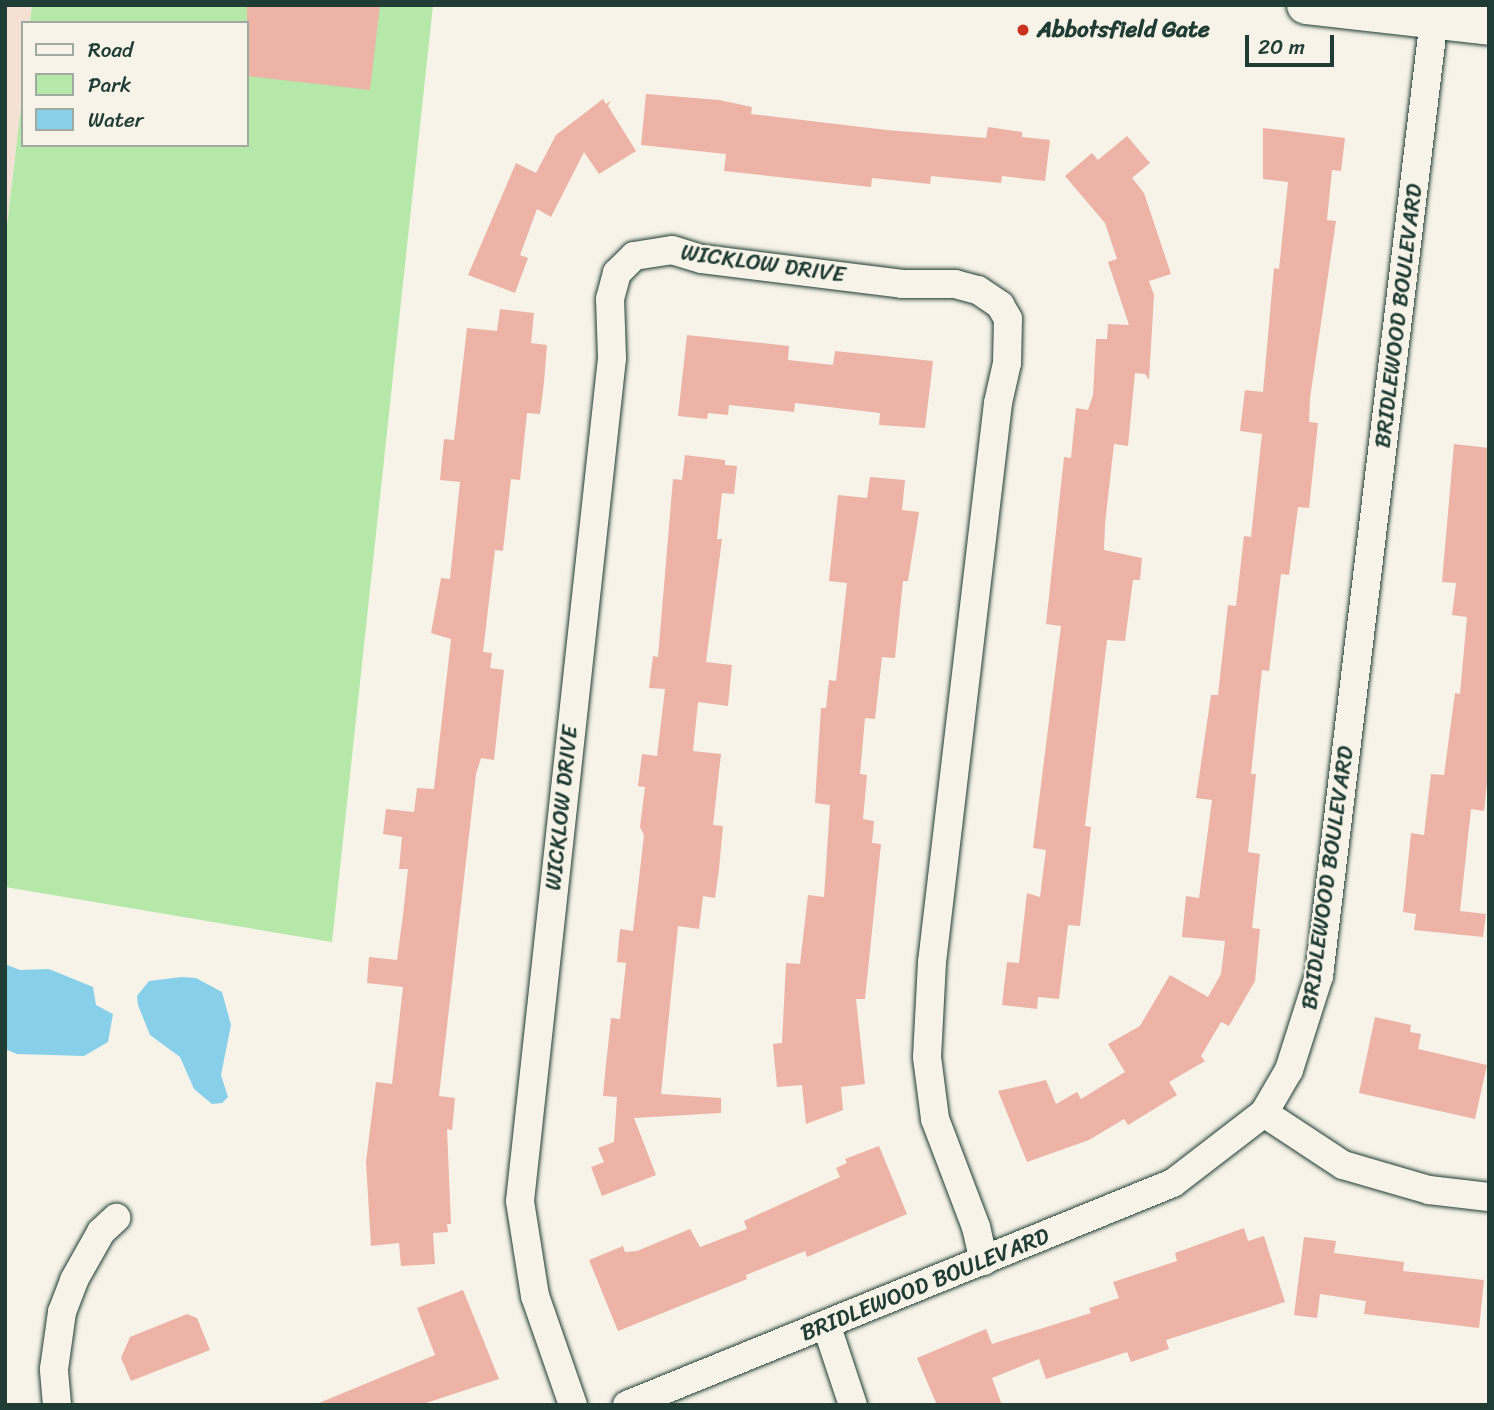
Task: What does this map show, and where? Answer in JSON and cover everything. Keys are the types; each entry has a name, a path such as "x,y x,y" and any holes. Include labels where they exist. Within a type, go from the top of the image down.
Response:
{"main road":[{"path":"1306,5 1489,26"}],"street":[{"name":"BRIDLEWOOD BOULEVARD","path":"627,1405 827,1326 1173,1183 1264,1113 1289,1070 1318,976 1434,18"},
{"name":"WICKLOW DRIVE","path":"573,1405 535,1296 520,1201 612,358 610,299 617,273 635,256 672,250 702,259 888,282 956,284 978,290 1000,305 1008,319 1007,363 997,417 932,962 927,1057 935,1119 984,1261"},
{"path":"1264,1113 1343,1165 1429,1190 1489,1197"},
{"path":"57,1405 54,1369 62,1312 87,1256 116,1218"},
{"path":"827,1326 853,1405"}],"shaded area":[{"path":"5,5 32,5 30,21 21,21 21,106 5,243"}],"green space":[{"path":"32,5 433,5 332,942 5,887 5,243 21,106 21,147 248,147 248,21 30,21"}],"water":[{"path":"5,964 20,970 49,969 93,987 96,1005 113,1014 108,1042 84,1056 17,1054 5,1049"},
{"path":"196,978 222,992 231,1025 221,1075 228,1097 222,1103 212,1104 194,1089 180,1057 150,1035 138,1005 137,996 149,981"}],"building":[{"path":"247,5 380,5 370,90 248,76"},
{"path":"646,94 719,100 752,107 751,114 887,130 986,138 988,127 1022,132 1022,137 1050,140 1045,181 1002,176 1001,183 931,176 930,184 872,178 871,187 724,171 726,154 641,145"},
{"path":"603,99 606,104 611,101 608,106 636,151 599,174 584,152 551,217 537,209 520,255 528,258 515,293 468,275 516,163 536,173 556,135"},
{"path":"1263,128 1345,138 1341,171 1332,170 1327,220 1336,221 1310,398 1309,422 1318,423 1309,508 1298,507 1289,575 1281,574 1269,671 1262,670 1251,774 1256,774 1248,852 1260,854 1252,928 1260,929 1255,981 1229,1026 1221,1022 1201,1056 1205,1061 1169,1082 1177,1095 1128,1125 1124,1119 1089,1140 1027,1162 998,1091 1046,1080 1056,1104 1077,1092 1081,1099 1125,1072 1108,1044 1140,1026 1170,975 1208,997 1221,974 1225,941 1182,937 1186,896 1199,898 1212,800 1196,798 1211,695 1218,695 1228,605 1236,606 1244,536 1251,537 1262,434 1240,431 1245,390 1263,392 1274,268 1279,269 1288,182 1263,179"},
{"path":"1127,136 1150,163 1132,178 1144,193 1171,274 1149,281 1154,295 1149,380 1145,374 1135,373 1128,446 1114,444 1105,524 1104,550 1142,558 1140,580 1133,580 1125,641 1107,640 1085,826 1091,827 1080,926 1068,925 1059,999 1038,997 1037,1009 1002,1005 1007,962 1019,963 1027,893 1040,897 1046,850 1033,848 1061,626 1046,624 1064,457 1071,458 1076,408 1088,410 1093,395 1096,339 1107,339 1108,324 1129,325 1108,262 1117,259 1105,223 1065,176 1092,153 1098,160"},
{"path":"500,309 534,313 531,343 547,345 544,382 540,414 527,413 520,480 511,479 503,551 495,550 483,652 492,653 490,668 504,670 494,760 481,758 476,774 439,1096 455,1098 452,1130 447,1129 451,1224 447,1224 448,1232 433,1233 435,1264 401,1266 399,1243 371,1246 366,1162 376,1082 392,1084 403,987 367,983 369,957 397,960 403,915 408,869 399,869 402,837 383,834 386,809 414,812 417,788 434,789 451,639 431,633 441,578 450,579 460,482 440,480 444,439 454,440 467,328 497,331"},
{"path":"687,335 789,346 788,360 833,365 835,351 933,361 925,428 879,425 880,413 795,403 794,412 729,405 728,415 708,413 707,419 678,416"},
{"path":"1454,444 1489,448 1489,764 1484,811 1471,809 1460,911 1486,914 1483,937 1414,930 1416,914 1403,912 1411,833 1424,835 1431,774 1444,775 1455,693 1460,694 1467,617 1452,615 1456,583 1442,582"},
{"path":"685,455 725,460 725,465 737,466 734,494 722,493 717,539 722,539 706,662 732,665 728,706 698,702 693,751 721,754 713,825 723,826 719,869 715,898 703,896 699,929 678,926 661,1094 721,1098 721,1113 634,1118 656,1175 602,1196 591,1167 604,1162 598,1148 614,1142 617,1097 603,1096 605,1074 611,1018 620,1019 626,963 617,962 620,929 633,931 644,835 640,827 645,787 638,786 642,754 657,756 665,689 649,688 653,656 658,657 673,479 682,480"},
{"path":"870,477 905,480 902,510 919,512 908,581 903,581 895,658 882,657 875,719 865,718 860,774 867,775 863,819 874,821 872,843 881,844 865,999 856,999 865,1084 841,1087 843,1110 806,1124 802,1085 777,1087 773,1044 782,1043 786,963 800,964 808,895 824,897 830,805 815,803 821,708 826,708 829,680 836,681 847,583 829,581 838,495 867,498"},
{"path":"1375,1017 1411,1025 1410,1032 1421,1034 1418,1049 1487,1065 1475,1119 1359,1093"},
{"path":"879,1146 907,1214 807,1257 805,1251 746,1275 747,1279 618,1331 589,1260 623,1246 625,1252 637,1251 690,1229 700,1247 747,1229 744,1221 840,1177 836,1168 847,1163 845,1159"},
{"path":"1244,1228 1248,1241 1264,1236 1285,1302 1166,1340 1169,1349 1131,1362 1127,1352 1046,1379 1039,1359 992,1378 1002,1405 937,1405 917,1358 986,1329 992,1344 1091,1313 1089,1308 1119,1298 1113,1282 1177,1261 1175,1253"},
{"path":"1304,1237 1336,1241 1334,1253 1404,1262 1403,1271 1484,1280 1479,1328 1364,1314 1366,1301 1320,1294 1317,1318 1294,1315"},
{"path":"463,1290 499,1379 420,1405 314,1405 435,1355 417,1308"},
{"path":"187,1314 197,1318 210,1350 131,1381 121,1358 130,1337"}],"place":[{"name":"Abbotsfield Gate","path":"1023,30"}]}
